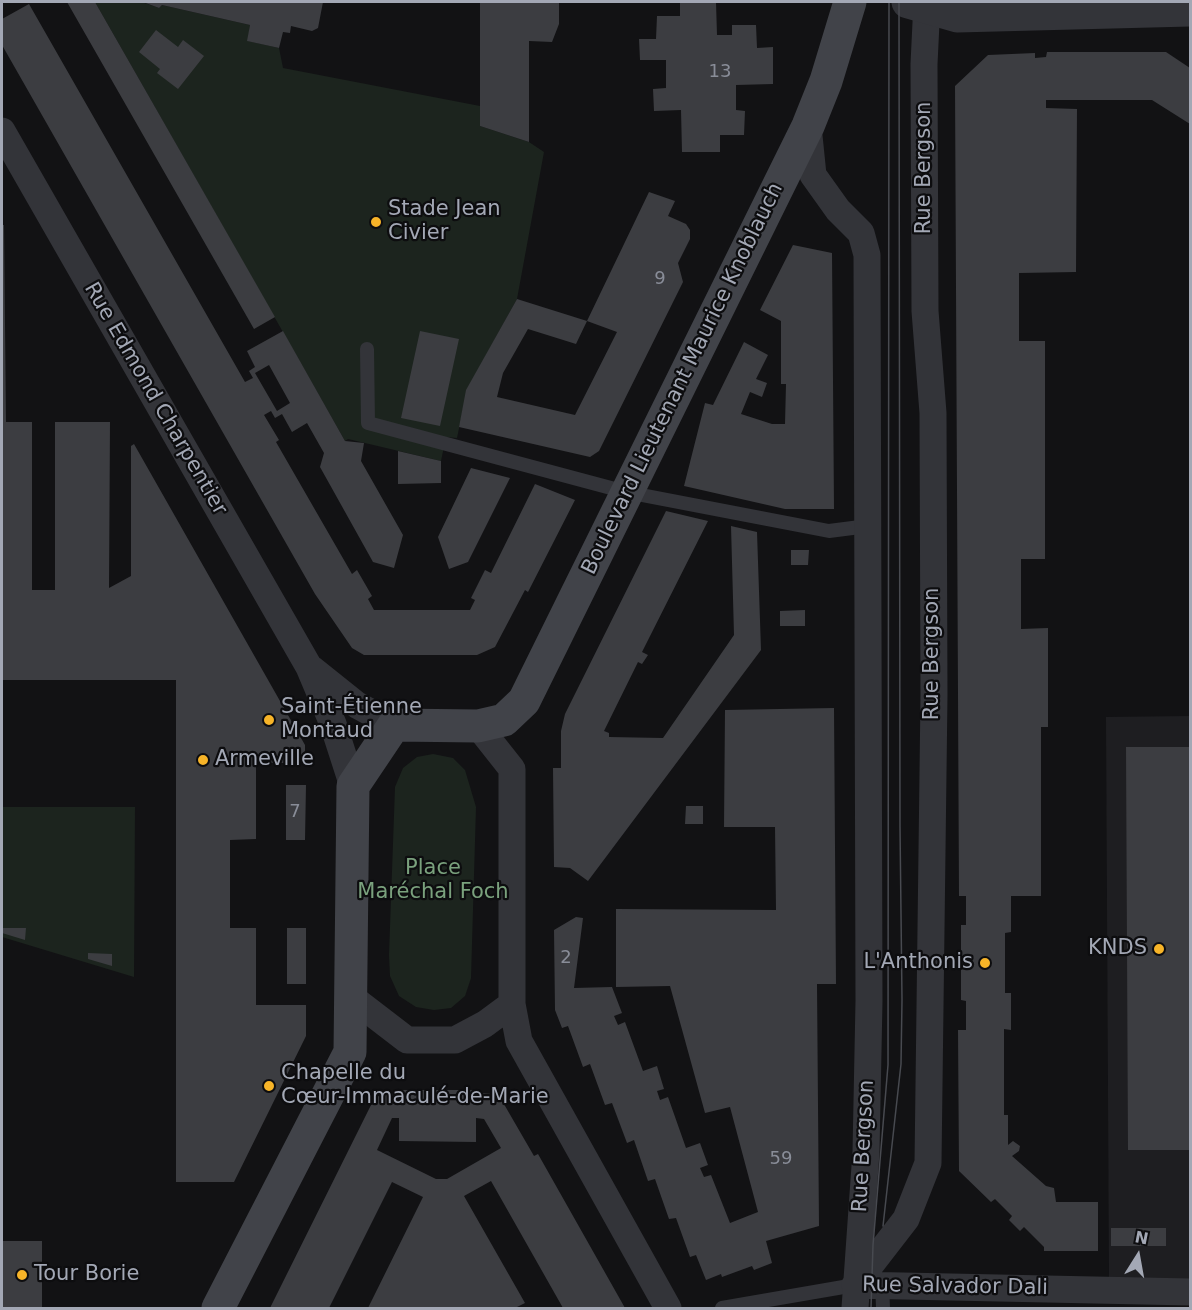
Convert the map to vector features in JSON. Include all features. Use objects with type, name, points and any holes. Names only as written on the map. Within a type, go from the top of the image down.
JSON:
[{"type":"main road","name":"Boulevard Lieutenant Maurice Knoblauch","points":[[478,726],[504,720],[524,701],[808,126],[826,81],[850,2]]},
{"type":"main road","points":[[218,1308],[350,1052],[353,786],[394,725],[478,726]]},
{"type":"street","name":"Rue Bergson","points":[[855,1297],[882,1250],[906,1219],[928,1163],[934,684],[933,413],[925,310],[924,64],[921,4]]},
{"type":"street","points":[[921,4],[957,16],[1178,7]]},
{"type":"street","name":"Rue Bergson","points":[[808,126],[813,175],[838,210],[861,233],[867,255],[869,1001],[866,1152],[855,1297]]},
{"type":"street","name":"Rue Edmond Charpentier","points":[[2,131],[309,667],[333,724],[353,786]]},
{"type":"street","name":"Rue Edmond Charpentier","points":[[309,667],[357,705],[394,725]]},
{"type":"street","points":[[478,726],[512,769],[512,1004],[519,1041],[668,1308]]},
{"type":"street","points":[[351,997],[407,1040],[454,1040],[485,1024],[512,1004]]},
{"type":"street","name":"Rue Salvador Dali","points":[[855,1297],[1191,1292]]},
{"type":"lane","points":[[367,349],[368,423],[626,492],[829,531],[868,526]]},
{"type":"lane","points":[[882,1250],[882,1297]]},
{"type":"lane","name":"Rue Salvador Dali","points":[[722,1308],[855,1297]]},
{"type":"shaded area","points":[[1190,716],[1190,1280],[1109,1280],[1106,717]]},
{"type":"green space","name":"Stade Jean Civier","points":[[95,2],[142,2],[159,8],[162,5],[250,25],[248,41],[279,48],[283,68],[480,106],[480,126],[529,142],[544,152],[517,299],[467,390],[457,438],[446,437],[441,461],[348,439],[345,441]]},
{"type":"green space","name":"Place Maréchal Foch","points":[[433,754],[453,758],[465,770],[476,807],[471,978],[465,996],[451,1008],[434,1010],[416,1007],[399,996],[390,976],[389,955],[395,787],[403,768],[417,757]]},
{"type":"green space","points":[[2,807],[135,807],[134,977],[2,937]]},
{"type":"building","points":[[67,2],[95,2],[275,317],[254,329]]},
{"type":"building","points":[[143,2],[323,2],[318,28],[312,31],[291,26],[290,33],[283,32],[279,48],[247,41],[250,25],[162,5],[159,8]]},
{"type":"building","points":[[480,2],[559,2],[559,24],[552,42],[529,41],[529,142],[480,126]]},
{"type":"building","points":[[680,2],[716,2],[717,35],[732,35],[732,25],[756,25],[757,48],[773,47],[773,84],[736,85],[736,110],[745,111],[744,135],[720,135],[720,152],[682,152],[681,110],[654,111],[653,89],[666,88],[666,60],[640,60],[639,39],[656,39],[657,16],[680,16]]},
{"type":"building","points":[[29,4],[245,382],[253,378],[249,371],[255,367],[247,351],[283,331],[345,441],[364,443],[361,461],[403,535],[394,568],[373,562],[320,467],[324,453],[307,423],[292,432],[282,414],[275,418],[271,411],[264,415],[279,440],[276,442],[352,574],[357,570],[372,596],[368,599],[374,610],[470,610],[475,600],[471,598],[485,570],[491,573],[535,484],[575,500],[528,592],[525,590],[495,647],[477,655],[364,655],[352,648],[315,594],[2,45],[2,19]],"holes":[[[269,365],[290,403],[277,411],[255,373]]]},
{"type":"building","points":[[156,30],[178,47],[183,40],[204,56],[178,89],[157,73],[160,69],[139,52]]},
{"type":"building","points":[[1047,52],[1166,52],[1190,68],[1190,124],[1152,100],[1046,100],[1046,108],[1077,109],[1076,272],[1019,273],[1019,341],[1045,341],[1045,559],[1021,559],[1021,629],[1048,628],[1048,727],[1041,727],[1041,896],[1011,896],[1011,932],[1005,933],[1005,993],[1011,993],[1011,1030],[1004,1029],[1004,1115],[1008,1115],[1008,1145],[1013,1141],[1020,1146],[1019,1151],[1012,1156],[1046,1186],[1054,1188],[1056,1202],[1098,1202],[1098,1251],[1044,1251],[1044,1247],[1024,1227],[1020,1231],[1009,1220],[1012,1216],[995,1199],[991,1202],[959,1171],[958,1030],[966,1030],[966,1001],[961,1000],[961,925],[966,925],[966,896],[959,896],[955,86],[988,55],[1035,53],[1035,58],[1046,57]]},
{"type":"building","points":[[649,192],[675,201],[668,216],[686,224],[690,230],[690,239],[678,263],[683,282],[599,451],[590,457],[459,427],[466,390],[517,299],[587,321]],"holes":[[[587,321],[617,332],[575,415],[497,397],[503,373],[528,329],[576,344]]]},
{"type":"building","points":[[2,225],[4,225],[6,422],[32,422],[32,590],[55,590],[55,422],[110,422],[109,588],[131,576],[131,446],[134,444],[305,745],[305,763],[256,763],[256,839],[230,840],[230,928],[256,928],[256,1005],[306,1005],[306,1036],[234,1182],[176,1182],[176,680],[2,680]]},
{"type":"building","points":[[793,245],[832,253],[834,509],[785,509],[684,486],[705,403],[713,405],[744,342],[768,355],[756,379],[767,383],[762,397],[750,392],[741,414],[772,424],[785,424],[786,384],[781,384],[781,321],[760,310]]},
{"type":"building","points":[[420,331],[459,339],[440,426],[401,418]]},
{"type":"building","points":[[398,451],[441,461],[441,483],[398,484]]},
{"type":"building","points":[[471,468],[510,478],[468,562],[449,569],[438,537]]},
{"type":"building","points":[[666,511],[708,521],[642,652],[648,655],[642,664],[638,662],[604,731],[609,733],[609,737],[663,738],[734,635],[731,526],[757,532],[761,650],[588,881],[570,868],[554,867],[553,768],[561,768],[561,731],[565,714]]},
{"type":"building","points":[[791,550],[809,550],[808,565],[791,565]]},
{"type":"building","points":[[805,610],[805,626],[780,626],[780,611]]},
{"type":"building","points":[[834,708],[836,984],[817,984],[819,1226],[766,1241],[772,1263],[754,1270],[752,1266],[706,1280],[696,1255],[690,1257],[676,1218],[669,1219],[655,1179],[648,1181],[634,1140],[627,1143],[612,1103],[605,1105],[590,1064],[583,1067],[568,1026],[562,1028],[555,1010],[554,930],[576,917],[583,918],[574,988],[612,987],[622,1013],[614,1016],[618,1025],[625,1022],[643,1071],[657,1066],[664,1089],[657,1091],[660,1100],[668,1097],[686,1148],[700,1143],[708,1165],[700,1168],[704,1177],[711,1175],[730,1223],[758,1212],[730,1107],[705,1113],[670,986],[616,987],[616,909],[776,910],[775,827],[724,827],[725,710]]},
{"type":"building","name":"KNDS","points":[[1126,747],[1190,747],[1190,1150],[1128,1150]]},
{"type":"building","points":[[286,785],[306,785],[305,840],[286,840]]},
{"type":"building","points":[[686,806],[703,806],[703,824],[685,824]]},
{"type":"building","points":[[2,928],[26,928],[25,940],[2,933]]},
{"type":"building","points":[[287,928],[306,928],[306,984],[287,984]]},
{"type":"building","points":[[88,953],[112,954],[112,966],[88,959]]},
{"type":"building","points":[[399,1090],[476,1090],[476,1093],[493,1094],[501,1099],[534,1156],[538,1154],[625,1308],[563,1308],[491,1181],[464,1196],[525,1303],[515,1308],[368,1308],[423,1197],[392,1182],[329,1308],[270,1308],[373,1101],[381,1094],[399,1093]],"holes":[[[392,1118],[399,1118],[399,1141],[476,1142],[476,1118],[484,1119],[501,1148],[447,1179],[436,1179],[377,1150]]]},
{"type":"building","points":[[1111,1228],[1166,1228],[1166,1246],[1111,1246]]},
{"type":"building","name":"Tour Borie","points":[[2,1241],[42,1241],[42,1308],[2,1308]]},
{"type":"tram line","points":[[871,1308],[873,1245],[888,1065],[889,2]]},
{"type":"tram line","points":[[883,1226],[901,1064],[902,1000],[899,2]]},
{"type":"place","name":"Stade Jean Civier","points":[[376,222]]},
{"type":"place","name":"Saint-Étienne Montaud","points":[[269,720]]},
{"type":"place","name":"Armeville","points":[[203,760]]},
{"type":"place","name":"KNDS","points":[[1159,949]]},
{"type":"place","name":"L'Anthonis","points":[[985,963]]},
{"type":"place","name":"Chapelle du Cœur-Immaculé-de-Marie","points":[[269,1086]]},
{"type":"place","name":"Tour Borie","points":[[22,1275]]}]
